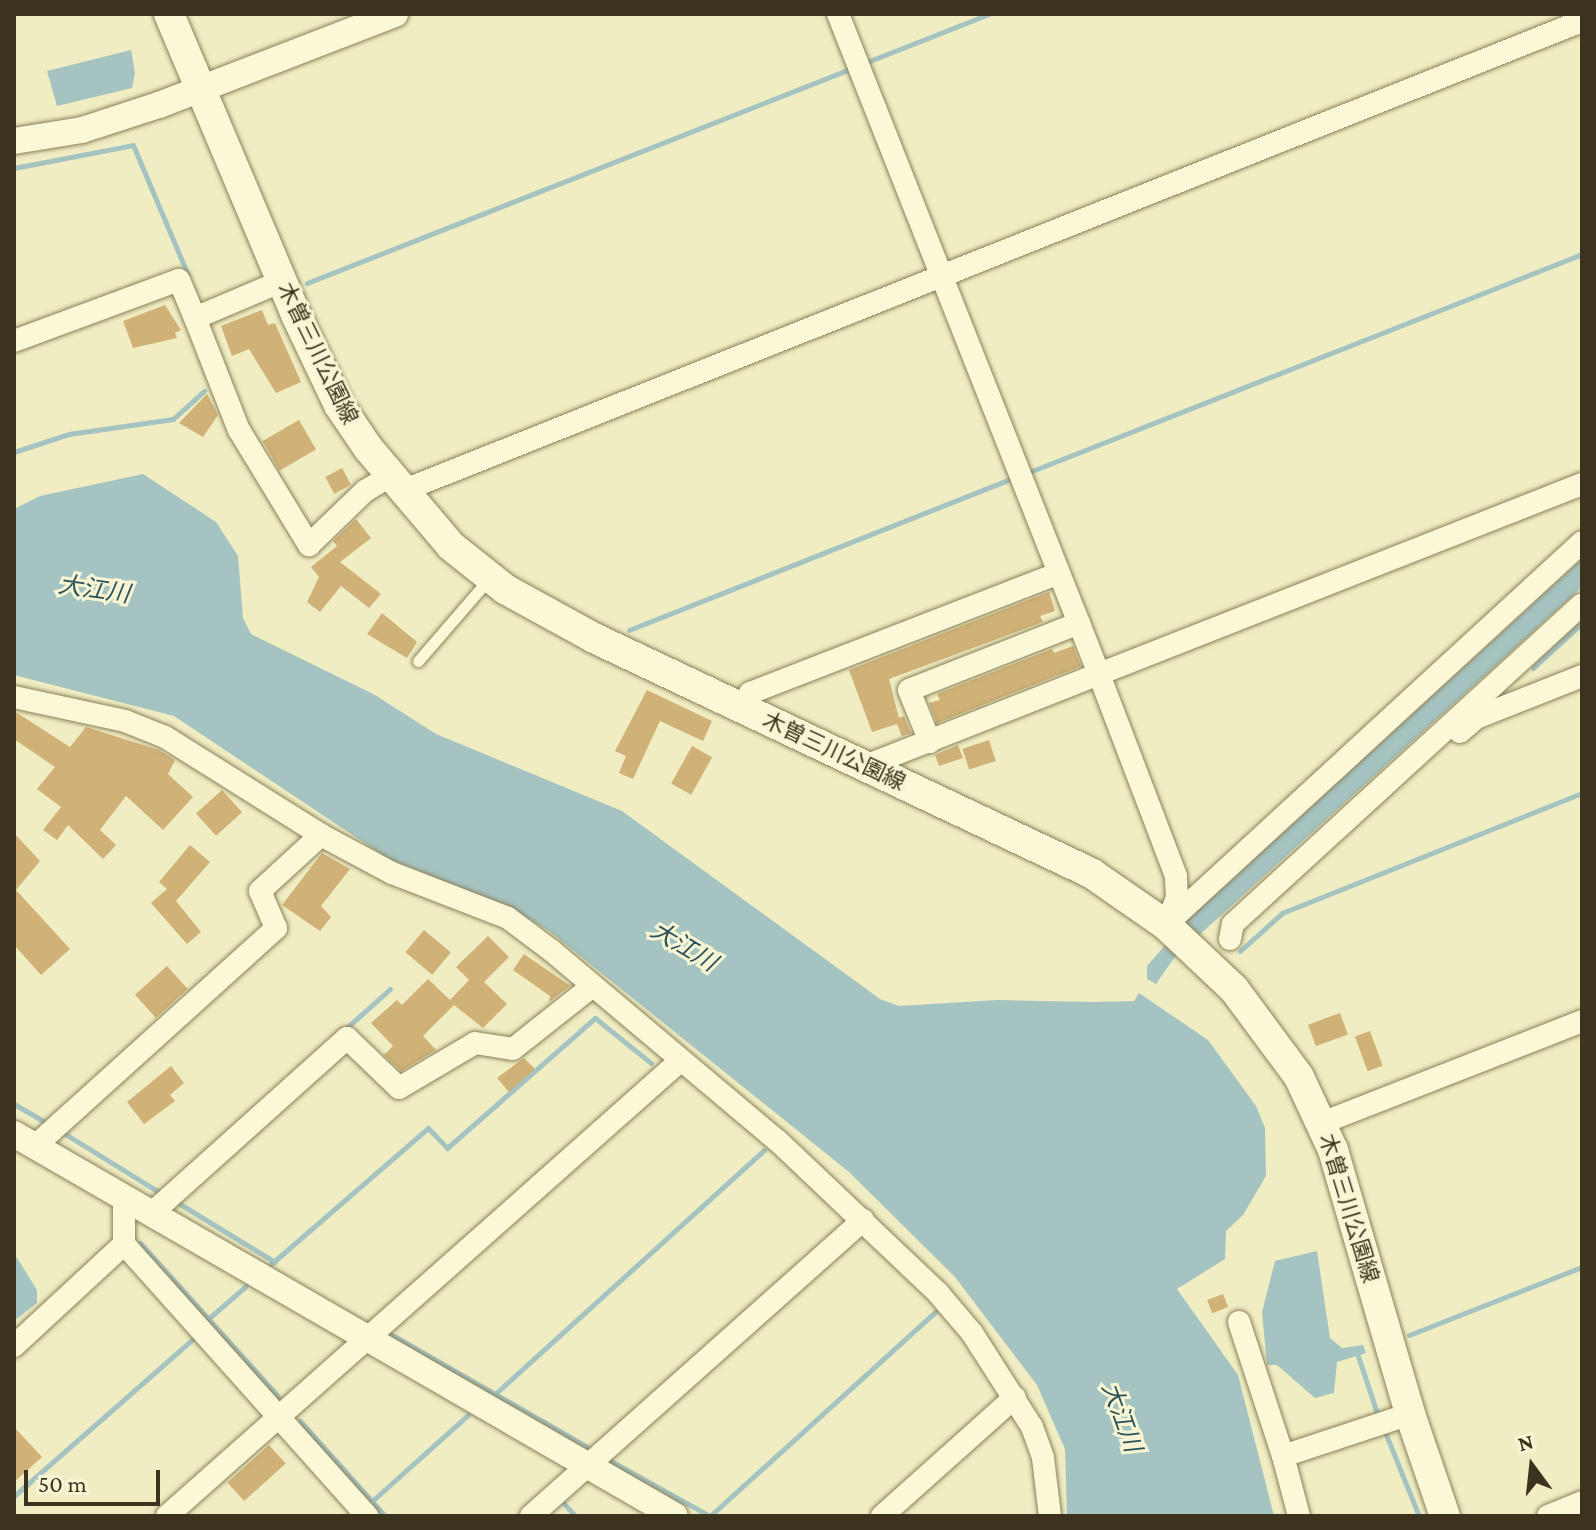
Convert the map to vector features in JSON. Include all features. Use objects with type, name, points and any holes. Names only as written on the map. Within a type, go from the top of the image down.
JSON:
[{"type":"main road","name":"木曽三川公園線","points":[[169,14],[204,90],[282,281],[339,405],[396,483],[451,546],[490,577],[594,638],[1091,873],[1184,941],[1270,1035],[1322,1123],[1347,1190],[1410,1414],[1445,1516]]},
{"type":"street","points":[[14,141],[82,130],[204,90],[395,14]]},
{"type":"street","points":[[838,14],[1173,864],[1184,941]]},
{"type":"street","points":[[14,341],[179,280],[239,430],[309,545],[365,491],[396,483],[940,273],[1582,21]]},
{"type":"street","points":[[195,318],[282,281]]},
{"type":"street","points":[[866,766],[1582,484]]},
{"type":"street","points":[[1184,941],[1582,542]]},
{"type":"street","points":[[742,708],[750,693],[1059,573]]},
{"type":"street","points":[[1230,939],[1233,924],[1582,604]]},
{"type":"street","points":[[930,742],[909,690],[1079,623]]},
{"type":"street","points":[[1184,941],[1230,939],[1476,718],[1582,676]]},
{"type":"street","points":[[14,697],[125,721],[165,737],[321,835],[392,873],[508,918],[680,1061],[863,1220],[938,1293],[1015,1397],[1043,1458],[1050,1516]]},
{"type":"street","points":[[321,835],[260,891],[276,928],[25,1140],[675,1516]]},
{"type":"street","points":[[152,1213],[347,1038],[399,1088],[475,1043],[513,1049],[590,988]]},
{"type":"street","points":[[1322,1123],[1582,1021]]},
{"type":"street","points":[[167,1516],[680,1061]]},
{"type":"street","points":[[124,1197],[124,1244],[367,1516]]},
{"type":"street","points":[[531,1516],[863,1220]]},
{"type":"street","points":[[14,1346],[124,1244]]},
{"type":"street","points":[[1239,1322],[1283,1456],[1299,1516]]},
{"type":"street","points":[[882,1516],[1015,1397]]},
{"type":"street","points":[[1283,1456],[1410,1414]]},
{"type":"street","points":[[1548,1516],[1582,1502]]},
{"type":"lane","points":[[418,661],[490,577]]},
{"type":"water","points":[[131,50],[135,73],[132,88],[57,106],[47,71]]},
{"type":"water","name":"大江川","points":[[143,474],[216,522],[238,556],[243,618],[251,634],[375,695],[436,734],[622,811],[880,999],[899,1006],[997,1000],[1094,1002],[1134,1001],[1139,993],[1208,1040],[1256,1106],[1265,1128],[1266,1176],[1243,1215],[1226,1231],[1225,1259],[1177,1289],[1238,1375],[1274,1516],[1067,1516],[1065,1449],[1037,1385],[955,1277],[849,1172],[549,931],[514,910],[387,858],[174,716],[14,675],[14,509],[40,496]]},
{"type":"water","points":[[1582,559],[1582,587],[1174,958],[1156,984],[1147,979],[1147,966],[1189,918]]},
{"type":"water","points":[[1317,1251],[1330,1338],[1342,1348],[1363,1345],[1366,1353],[1337,1362],[1334,1393],[1315,1398],[1277,1365],[1267,1365],[1262,1312],[1275,1261]]},
{"type":"water","points":[[14,1253],[37,1290],[37,1303],[14,1321]]},
{"type":"building","points":[[165,305],[181,330],[175,333],[177,338],[133,348],[123,321]]},
{"type":"building","points":[[262,310],[268,325],[275,323],[301,382],[276,393],[249,349],[232,356],[221,326]]},
{"type":"building","points":[[207,394],[218,415],[203,437],[179,423]]},
{"type":"building","points":[[299,420],[316,449],[280,470],[263,441]]},
{"type":"building","points":[[342,468],[351,485],[334,494],[325,477]]},
{"type":"building","points":[[356,519],[371,538],[340,562],[381,594],[369,608],[341,586],[320,612],[307,602],[319,577],[311,567],[337,546],[333,541]]},
{"type":"building","points":[[1049,592],[1055,611],[1040,616],[1043,622],[889,679],[899,718],[904,716],[911,733],[902,736],[897,724],[872,732],[849,670]]},
{"type":"building","points":[[382,613],[417,642],[407,658],[367,634]]},
{"type":"building","points":[[1073,646],[1081,666],[937,723],[929,703],[940,700],[937,694],[1052,649],[1054,653]]},
{"type":"building","points":[[647,690],[712,721],[703,741],[660,721],[633,779],[619,773],[626,756],[615,751]]},
{"type":"building","points":[[14,711],[70,747],[86,727],[159,750],[175,760],[168,774],[193,797],[163,830],[126,796],[100,830],[116,845],[103,859],[68,825],[57,840],[43,830],[61,807],[37,789],[55,767],[14,739]]},
{"type":"building","points":[[989,740],[996,761],[969,770],[962,749]]},
{"type":"building","points":[[958,745],[963,758],[939,766],[935,755]]},
{"type":"building","points":[[692,746],[712,757],[691,795],[671,784]]},
{"type":"building","points":[[222,790],[242,812],[216,836],[196,813]]},
{"type":"building","points":[[14,833],[40,861],[16,890],[70,949],[41,975],[14,945]]},
{"type":"building","points":[[190,845],[210,862],[176,901],[201,932],[187,944],[151,903],[167,889],[159,882]]},
{"type":"building","points":[[322,853],[350,869],[321,906],[331,917],[320,931],[282,905]]},
{"type":"building","points":[[424,930],[451,952],[432,975],[405,952]]},
{"type":"building","points":[[488,936],[509,957],[484,982],[507,1004],[483,1028],[454,1005],[423,1036],[436,1050],[401,1071],[384,1055],[393,1046],[371,1023],[397,1000],[402,1005],[428,979],[450,1000],[469,980],[456,967]]},
{"type":"building","points":[[524,954],[570,986],[549,1002],[550,996],[513,970]]},
{"type":"building","points":[[167,966],[188,989],[156,1018],[135,995]]},
{"type":"building","points":[[1340,1013],[1348,1035],[1316,1046],[1308,1025]]},
{"type":"building","points":[[1370,1031],[1383,1066],[1368,1071],[1355,1036]]},
{"type":"building","points":[[524,1058],[535,1069],[509,1092],[497,1078]]},
{"type":"building","points":[[171,1066],[184,1083],[170,1095],[175,1101],[144,1124],[127,1102]]},
{"type":"building","points":[[1223,1294],[1228,1307],[1212,1313],[1207,1300]]},
{"type":"building","points":[[14,1427],[42,1457],[14,1482]]},
{"type":"building","points":[[269,1445],[286,1464],[244,1501],[227,1482]]},
{"type":"waterway","points":[[867,62],[989,14]]},
{"type":"waterway","points":[[307,283],[850,69]]},
{"type":"waterway","points":[[14,168],[133,145],[188,275]]},
{"type":"waterway","points":[[1027,473],[1582,254]]},
{"type":"waterway","points":[[14,452],[69,434],[173,419],[204,391]]},
{"type":"waterway","points":[[629,630],[1012,478]]},
{"type":"waterway","points":[[1533,668],[1582,623]]},
{"type":"waterway","points":[[1240,951],[1282,913],[1582,793]]},
{"type":"waterway","points":[[343,1031],[390,989]]},
{"type":"waterway","points":[[271,1264],[428,1128],[447,1148],[595,1018],[651,1063]]},
{"type":"waterway","points":[[14,1104],[43,1121]]},
{"type":"waterway","points":[[62,1132],[162,1194]]},
{"type":"waterway","points":[[495,1394],[764,1150]]},
{"type":"waterway","points":[[175,1201],[275,1262]]},
{"type":"waterway","points":[[140,1243],[278,1396]]},
{"type":"waterway","points":[[1409,1335],[1582,1267]]},
{"type":"waterway","points":[[208,1319],[246,1286]]},
{"type":"waterway","points":[[710,1516],[935,1312]]},
{"type":"waterway","points":[[392,1335],[593,1450]]},
{"type":"waterway","points":[[14,1496],[196,1336]]},
{"type":"waterway","points":[[1357,1353],[1378,1416]]},
{"type":"waterway","points":[[372,1501],[468,1415]]},
{"type":"waterway","points":[[300,1421],[385,1516]]},
{"type":"waterway","points":[[1385,1432],[1419,1516]]},
{"type":"waterway","points":[[607,1459],[710,1516]]},
{"type":"waterway","points":[[559,1498],[575,1516]]}]
